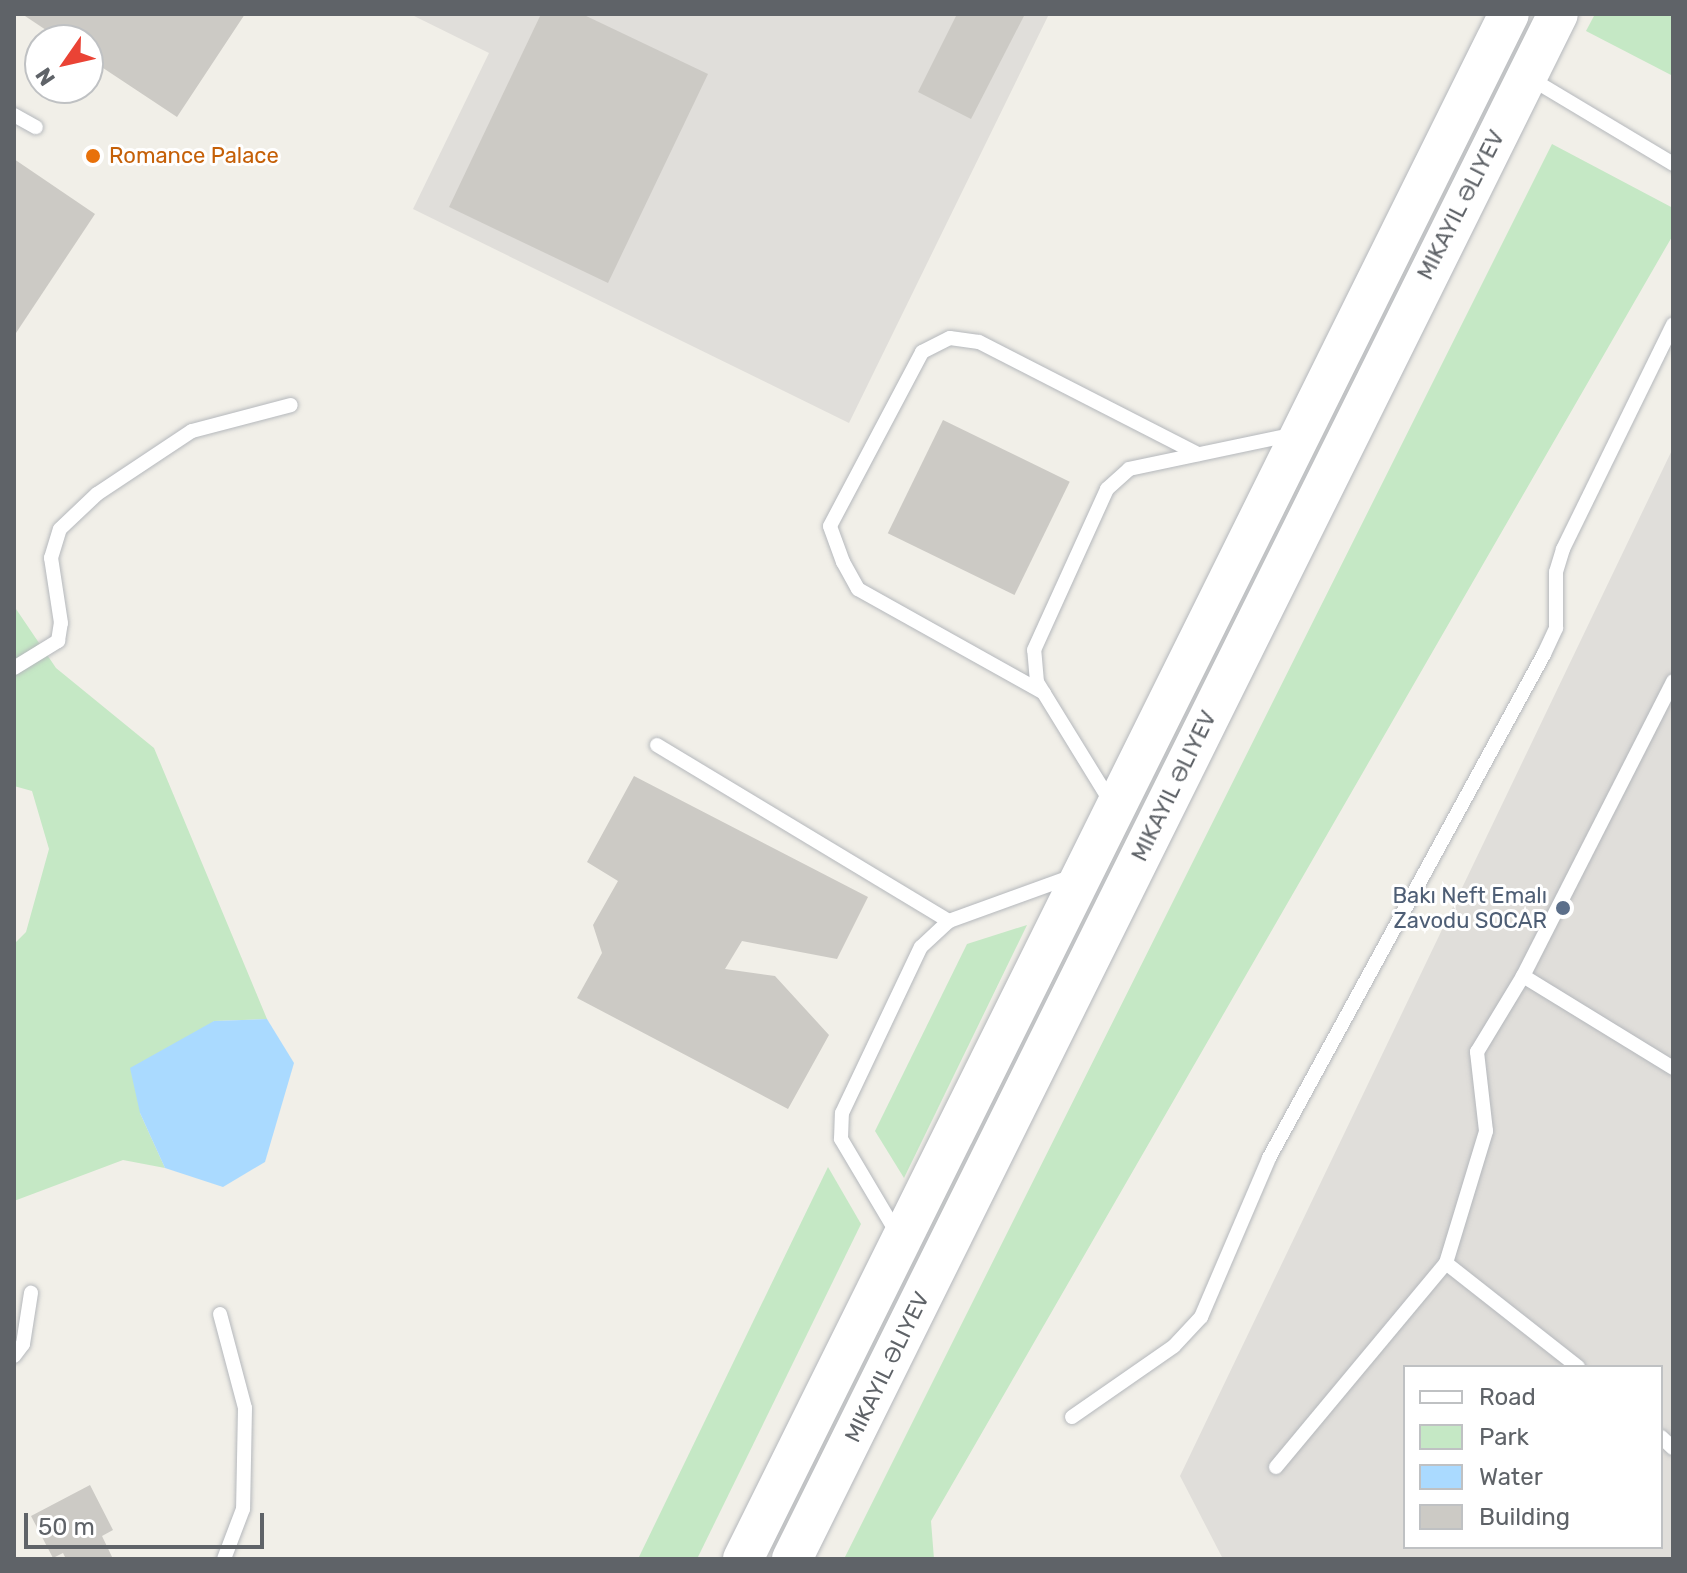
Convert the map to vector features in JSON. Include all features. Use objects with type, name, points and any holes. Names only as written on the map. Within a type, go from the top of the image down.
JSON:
[{"type":"main road","points":[[743,1559],[1509,14]]},
{"type":"main road","points":[[792,1559],[1558,14]]},
{"type":"lane","points":[[1527,76],[1673,164]]},
{"type":"lane","points":[[14,115],[36,127]]},
{"type":"lane","points":[[1072,1417],[1174,1346],[1201,1317],[1269,1158],[1544,654],[1556,628],[1556,572],[1563,549],[1673,324]]},
{"type":"lane","points":[[1044,693],[858,589],[843,562],[830,526],[922,352],[950,338],[979,342],[1198,454]]},
{"type":"lane","points":[[14,668],[58,641],[61,623],[51,558],[60,529],[192,431],[291,405]]},
{"type":"lane","points":[[1116,811],[1044,693],[1034,650],[1107,489],[1129,469],[1303,432]]},
{"type":"lane","points":[[1276,1467],[1446,1263],[1486,1131],[1477,1052],[1523,976],[1673,681]]},
{"type":"lane","points":[[657,745],[949,921]]},
{"type":"lane","points":[[901,1241],[841,1139],[842,1113],[921,947],[949,921],[1085,872]]},
{"type":"lane","points":[[1523,976],[1673,1068]]},
{"type":"lane","points":[[1446,1263],[1575,1365]]},
{"type":"lane","points":[[14,1356],[23,1344],[31,1293]]},
{"type":"lane","points":[[220,1314],[245,1408],[243,1509],[224,1559]]},
{"type":"shaded area","points":[[410,14],[1049,14],[849,423],[413,209],[489,53]]},
{"type":"shaded area","name":"Bakı Neft Emalı Zavodu SOCAR","points":[[1673,448],[1673,1559],[1223,1559],[1180,1476]]},
{"type":"green space","points":[[1595,14],[1673,14],[1673,76],[1586,31]]},
{"type":"green space","points":[[1552,144],[1673,208],[1673,235],[931,1521],[934,1559],[844,1559]]},
{"type":"green space","points":[[14,606],[56,668],[154,748],[267,1019],[214,1021],[140,1113],[165,1168],[123,1160],[14,1201],[14,944],[26,932],[49,849],[32,791],[14,786]]},
{"type":"green space","points":[[1027,925],[904,1178],[875,1131],[967,944]]},
{"type":"green space","points":[[828,1167],[861,1224],[697,1559],[638,1559]]},
{"type":"water","points":[[267,1019],[294,1063],[265,1162],[223,1187],[165,1168],[140,1113],[130,1068],[214,1021]]},
{"type":"building","points":[[22,14],[245,14],[177,117],[104,69],[104,24],[37,24]]},
{"type":"building","points":[[541,14],[582,14],[708,74],[608,283],[449,207]]},
{"type":"building","points":[[957,14],[1025,14],[971,119],[918,92]]},
{"type":"building","points":[[14,159],[95,214],[14,336]]},
{"type":"building","points":[[943,420],[1070,482],[1014,595],[888,533]]},
{"type":"building","points":[[634,776],[868,897],[837,959],[742,941],[725,969],[775,976],[829,1035],[788,1109],[577,998],[602,953],[593,925],[618,881],[587,862]]},
{"type":"building","points":[[90,1485],[113,1530],[102,1536],[113,1559],[66,1559],[63,1553],[53,1558],[31,1516]]},
{"type":"place","name":"Romance Palace","points":[[93,156]]},
{"type":"place","name":"Bakı Neft Emalı Zavodu SOCAR","points":[[1563,908]]}]
